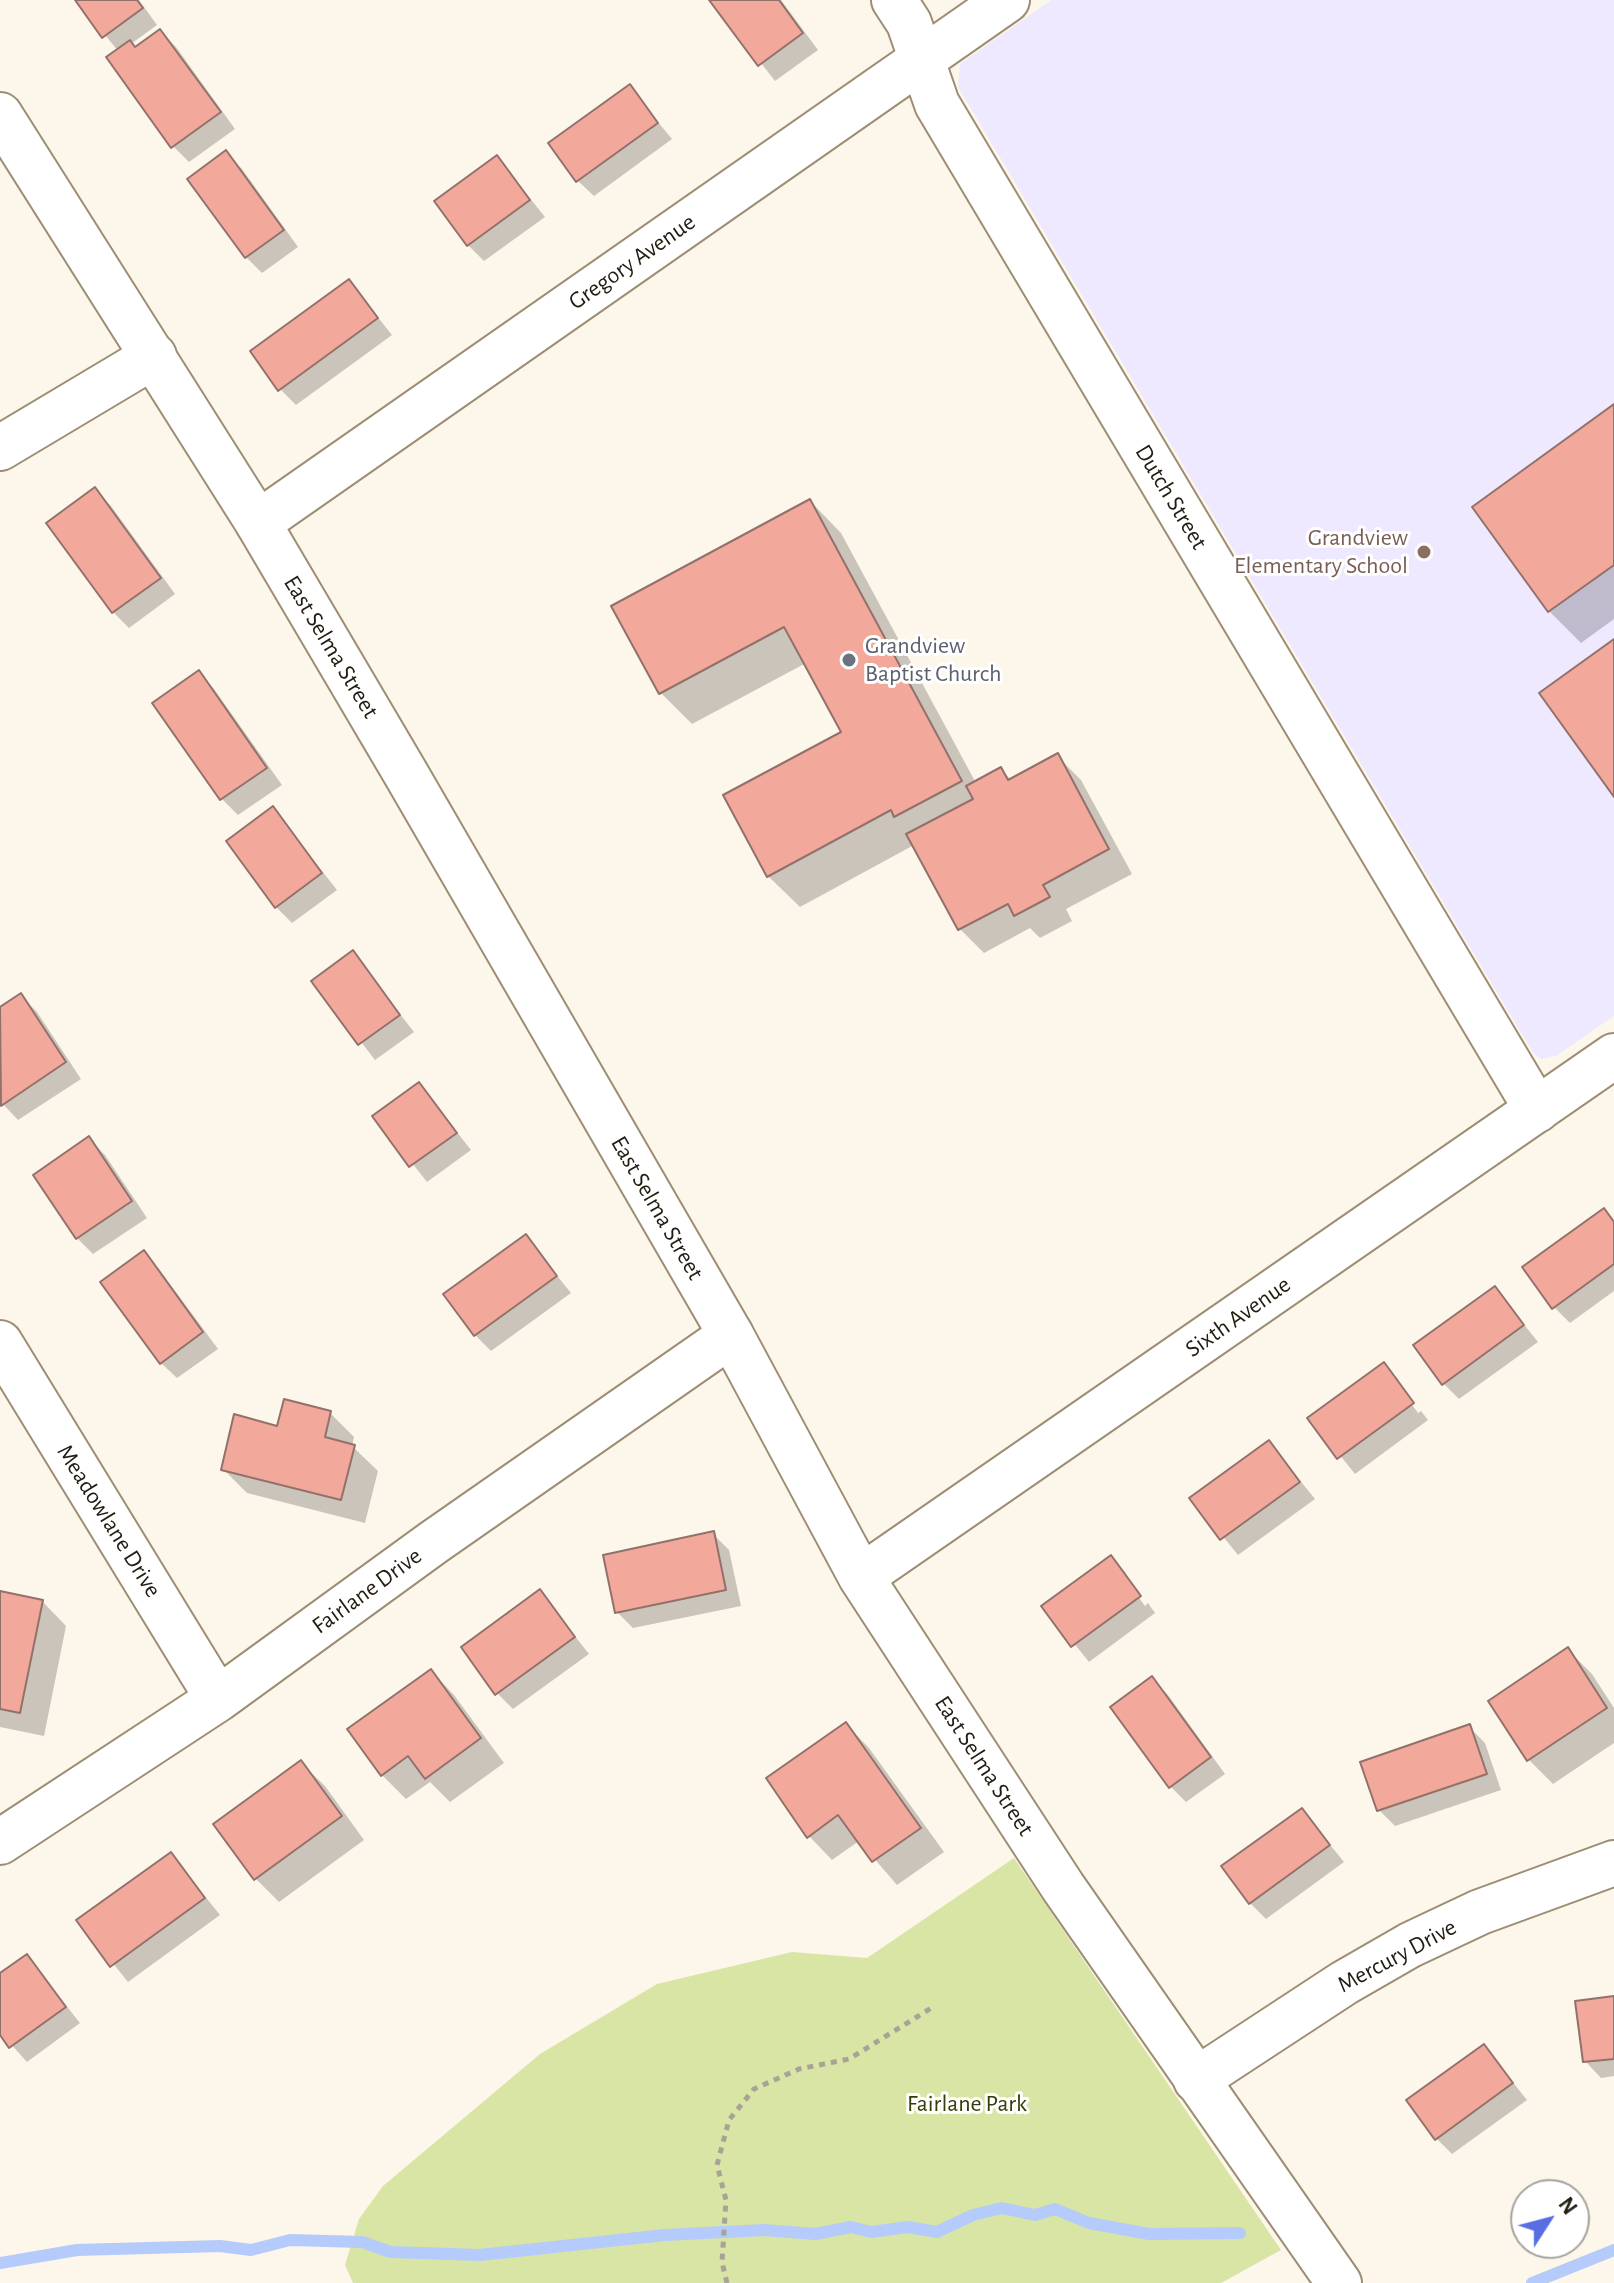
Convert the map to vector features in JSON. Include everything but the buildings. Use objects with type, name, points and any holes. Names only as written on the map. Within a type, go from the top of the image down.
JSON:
[{"type":"street","name":"Dutch Street","points":[[894,0],[909,23],[937,104],[1537,1110]]},
{"type":"street","name":"Gregory Avenue","points":[[258,523],[1007,0]]},
{"type":"street","name":"East Selma Street","points":[[0,115],[258,523],[731,1335],[861,1577],[1063,1887],[1339,2280]]},
{"type":"street","points":[[0,448],[154,356]]},
{"type":"street","name":"Sixth Avenue","points":[[861,1577],[1614,1056]]},
{"type":"street","name":"Fairlane Drive","points":[[0,1842],[218,1699],[434,1542],[731,1335]]},
{"type":"street","name":"Meadowlane Drive","points":[[0,1343],[218,1699]]},
{"type":"street","name":"Mercury Drive","points":[[1196,2080],[1344,1983],[1410,1945],[1480,1912],[1614,1863]]},
{"type":"path","points":[[727,2283],[722,2262],[726,2200],[717,2165],[729,2120],[754,2089],[799,2069],[849,2059],[933,2007]]},
{"type":"shaded area","name":"Grandview Elementary School","points":[[1051,0],[1614,0],[1614,1016],[1556,1056],[1541,1059],[1533,1053],[958,87],[960,64]]},
{"type":"green space","name":"Fairlane Park","points":[[1014,1858],[1281,2250],[1221,2283],[353,2283],[345,2265],[359,2219],[383,2186],[540,2054],[657,1984],[792,1952],[867,1958]]},
{"type":"waterway","points":[[0,2263],[77,2250],[220,2246],[251,2250],[290,2240],[362,2242],[391,2252],[480,2255],[665,2235],[764,2230],[815,2234],[851,2227],[871,2232],[908,2227],[937,2232],[973,2215],[1002,2208],[1035,2215],[1055,2209],[1089,2223],[1149,2234],[1240,2233]]},
{"type":"waterway","points":[[1532,2283],[1614,2250]]},
{"type":"place","name":"Grandview Elementary School","points":[[1424,552]]},
{"type":"place","name":"Grandview Baptist Church","points":[[849,660]]}]
